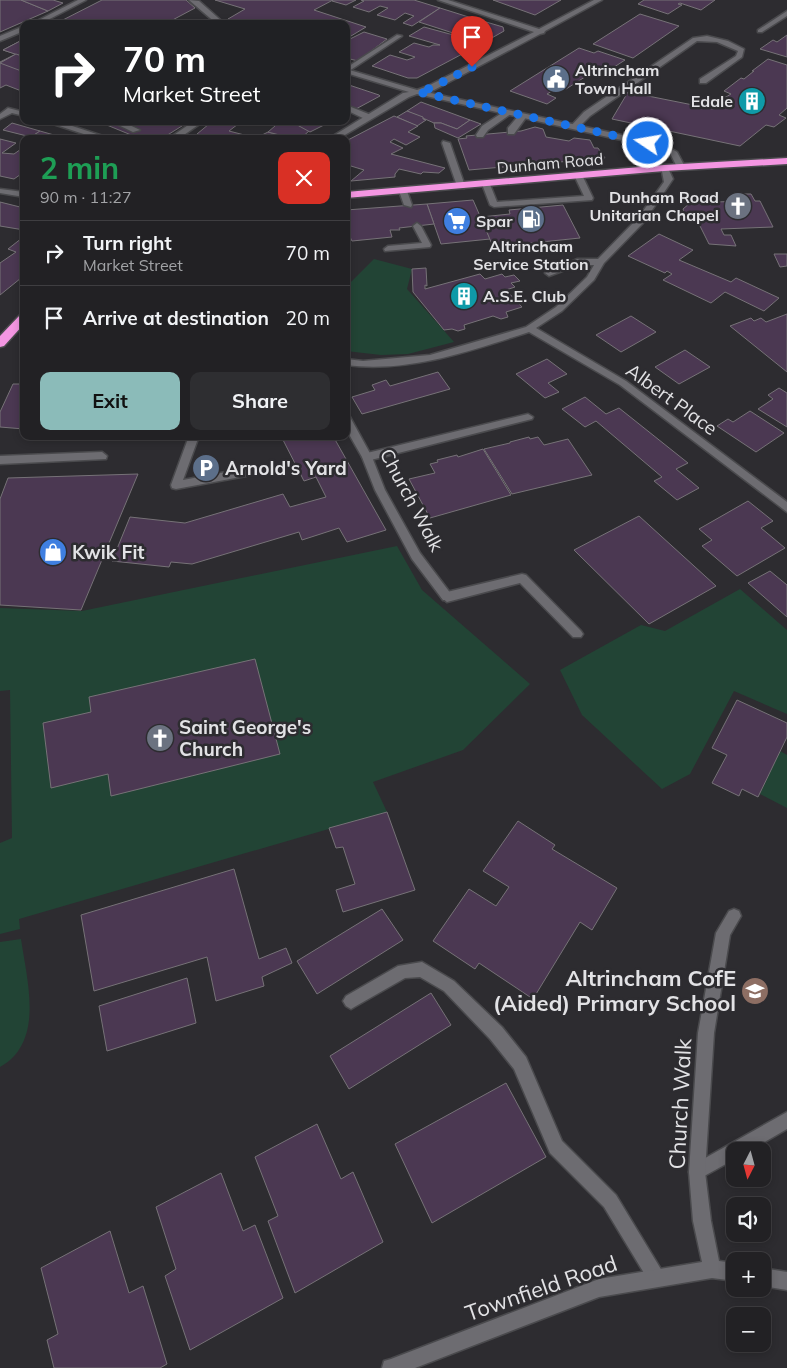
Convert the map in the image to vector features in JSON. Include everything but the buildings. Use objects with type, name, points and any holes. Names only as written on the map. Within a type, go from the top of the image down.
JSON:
[{"type":"highway","name":"Dunham Road","points":[[350,196],[664,168],[787,161]]},
{"type":"highway","points":[[0,343],[20,321]]},
{"type":"street","points":[[42,20],[83,0]]},
{"type":"street","points":[[192,0],[203,6],[215,20]]},
{"type":"street","points":[[441,0],[542,32]]},
{"type":"street","points":[[339,135],[406,95],[431,88],[542,32],[599,0]]},
{"type":"street","points":[[760,30],[787,13]]},
{"type":"street","points":[[0,39],[20,30]]},
{"type":"street","points":[[350,68],[399,36]]},
{"type":"street","points":[[574,127],[587,114],[695,39],[705,38],[714,40],[742,50],[739,57],[703,81]]},
{"type":"street","points":[[350,72],[418,92],[660,146],[674,154],[681,167]]},
{"type":"street","points":[[350,109],[368,117]]},
{"type":"street","points":[[0,117],[11,110],[20,113]]},
{"type":"street","points":[[480,135],[485,128],[508,112]]},
{"type":"street","points":[[511,132],[512,128],[523,116]]},
{"type":"street","points":[[61,125],[95,135]]},
{"type":"street","points":[[124,125],[136,130]]},
{"type":"street","points":[[178,135],[194,125]]},
{"type":"street","points":[[446,143],[460,186]]},
{"type":"street","points":[[350,362],[363,364],[430,358],[529,329],[559,309],[592,278],[600,262],[641,220],[668,182],[669,179],[664,168]]},
{"type":"street","points":[[486,184],[494,205],[589,198],[578,175]]},
{"type":"street","points":[[0,191],[20,194]]},
{"type":"street","points":[[403,191],[408,205]]},
{"type":"street","points":[[388,248],[426,245],[417,226]]},
{"type":"street","points":[[550,273],[577,262],[600,262]]},
{"type":"street","name":"Albert Place","points":[[529,329],[538,332],[623,383],[787,508]]},
{"type":"street","points":[[367,457],[528,417]]},
{"type":"street","name":"Church Walk","points":[[350,426],[367,457],[380,490],[416,556],[447,597],[522,578],[576,634]]},
{"type":"street","points":[[193,440],[176,485],[242,474]]},
{"type":"street","points":[[0,460],[102,456]]},
{"type":"street","name":"Church Walk","points":[[712,1268],[702,1221],[697,1172],[706,1033],[723,933],[734,916]]},
{"type":"street","points":[[351,1001],[403,971],[422,969],[449,986],[496,1033],[520,1063],[556,1147],[610,1201],[656,1277]]},
{"type":"street","points":[[697,1172],[787,1120]]},
{"type":"street","name":"Townfield Road","points":[[391,1368],[599,1288],[712,1268],[726,1270]]},
{"type":"street","points":[[771,1278],[787,1281]]},
{"type":"green space","points":[[374,259],[412,269],[407,289],[454,342],[408,354],[381,355],[350,351],[350,283]]},
{"type":"green space","points":[[397,546],[422,590],[530,684],[463,750],[373,782],[387,812],[19,919],[20,929],[0,934],[0,843],[12,838],[10,690],[0,691],[0,608],[82,611]]},
{"type":"green space","points":[[740,589],[787,630],[787,714],[734,691],[690,774],[662,789],[582,715],[560,670],[641,625],[665,631]]},
{"type":"green space","points":[[780,751],[787,755],[787,808],[760,794]]},
{"type":"green space","points":[[21,939],[29,991],[28,1027],[23,1042],[14,1056],[0,1067],[0,942]]},
{"type":"place","name":"Altrincham Town Hall","points":[[556,79]]},
{"type":"place","name":"Edale","points":[[752,101]]},
{"type":"place","name":"Dunham Road Unitarian Chapel","points":[[738,206]]},
{"type":"place","name":"Altrincham Service Station","points":[[531,219]]},
{"type":"place","name":"Spar","points":[[457,221]]},
{"type":"place","name":"A.S.E. Club","points":[[464,296]]},
{"type":"place","name":"Arnold's Yard","points":[[206,468]]},
{"type":"place","name":"Kwik Fit","points":[[53,552]]},
{"type":"place","name":"Saint George's Church","points":[[160,738]]},
{"type":"place","name":"Altrincham CofE (Aided) Primary School","points":[[755,991]]},
{"type":"route","points":[[472,67],[431,88],[418,92],[648,143]]}]
